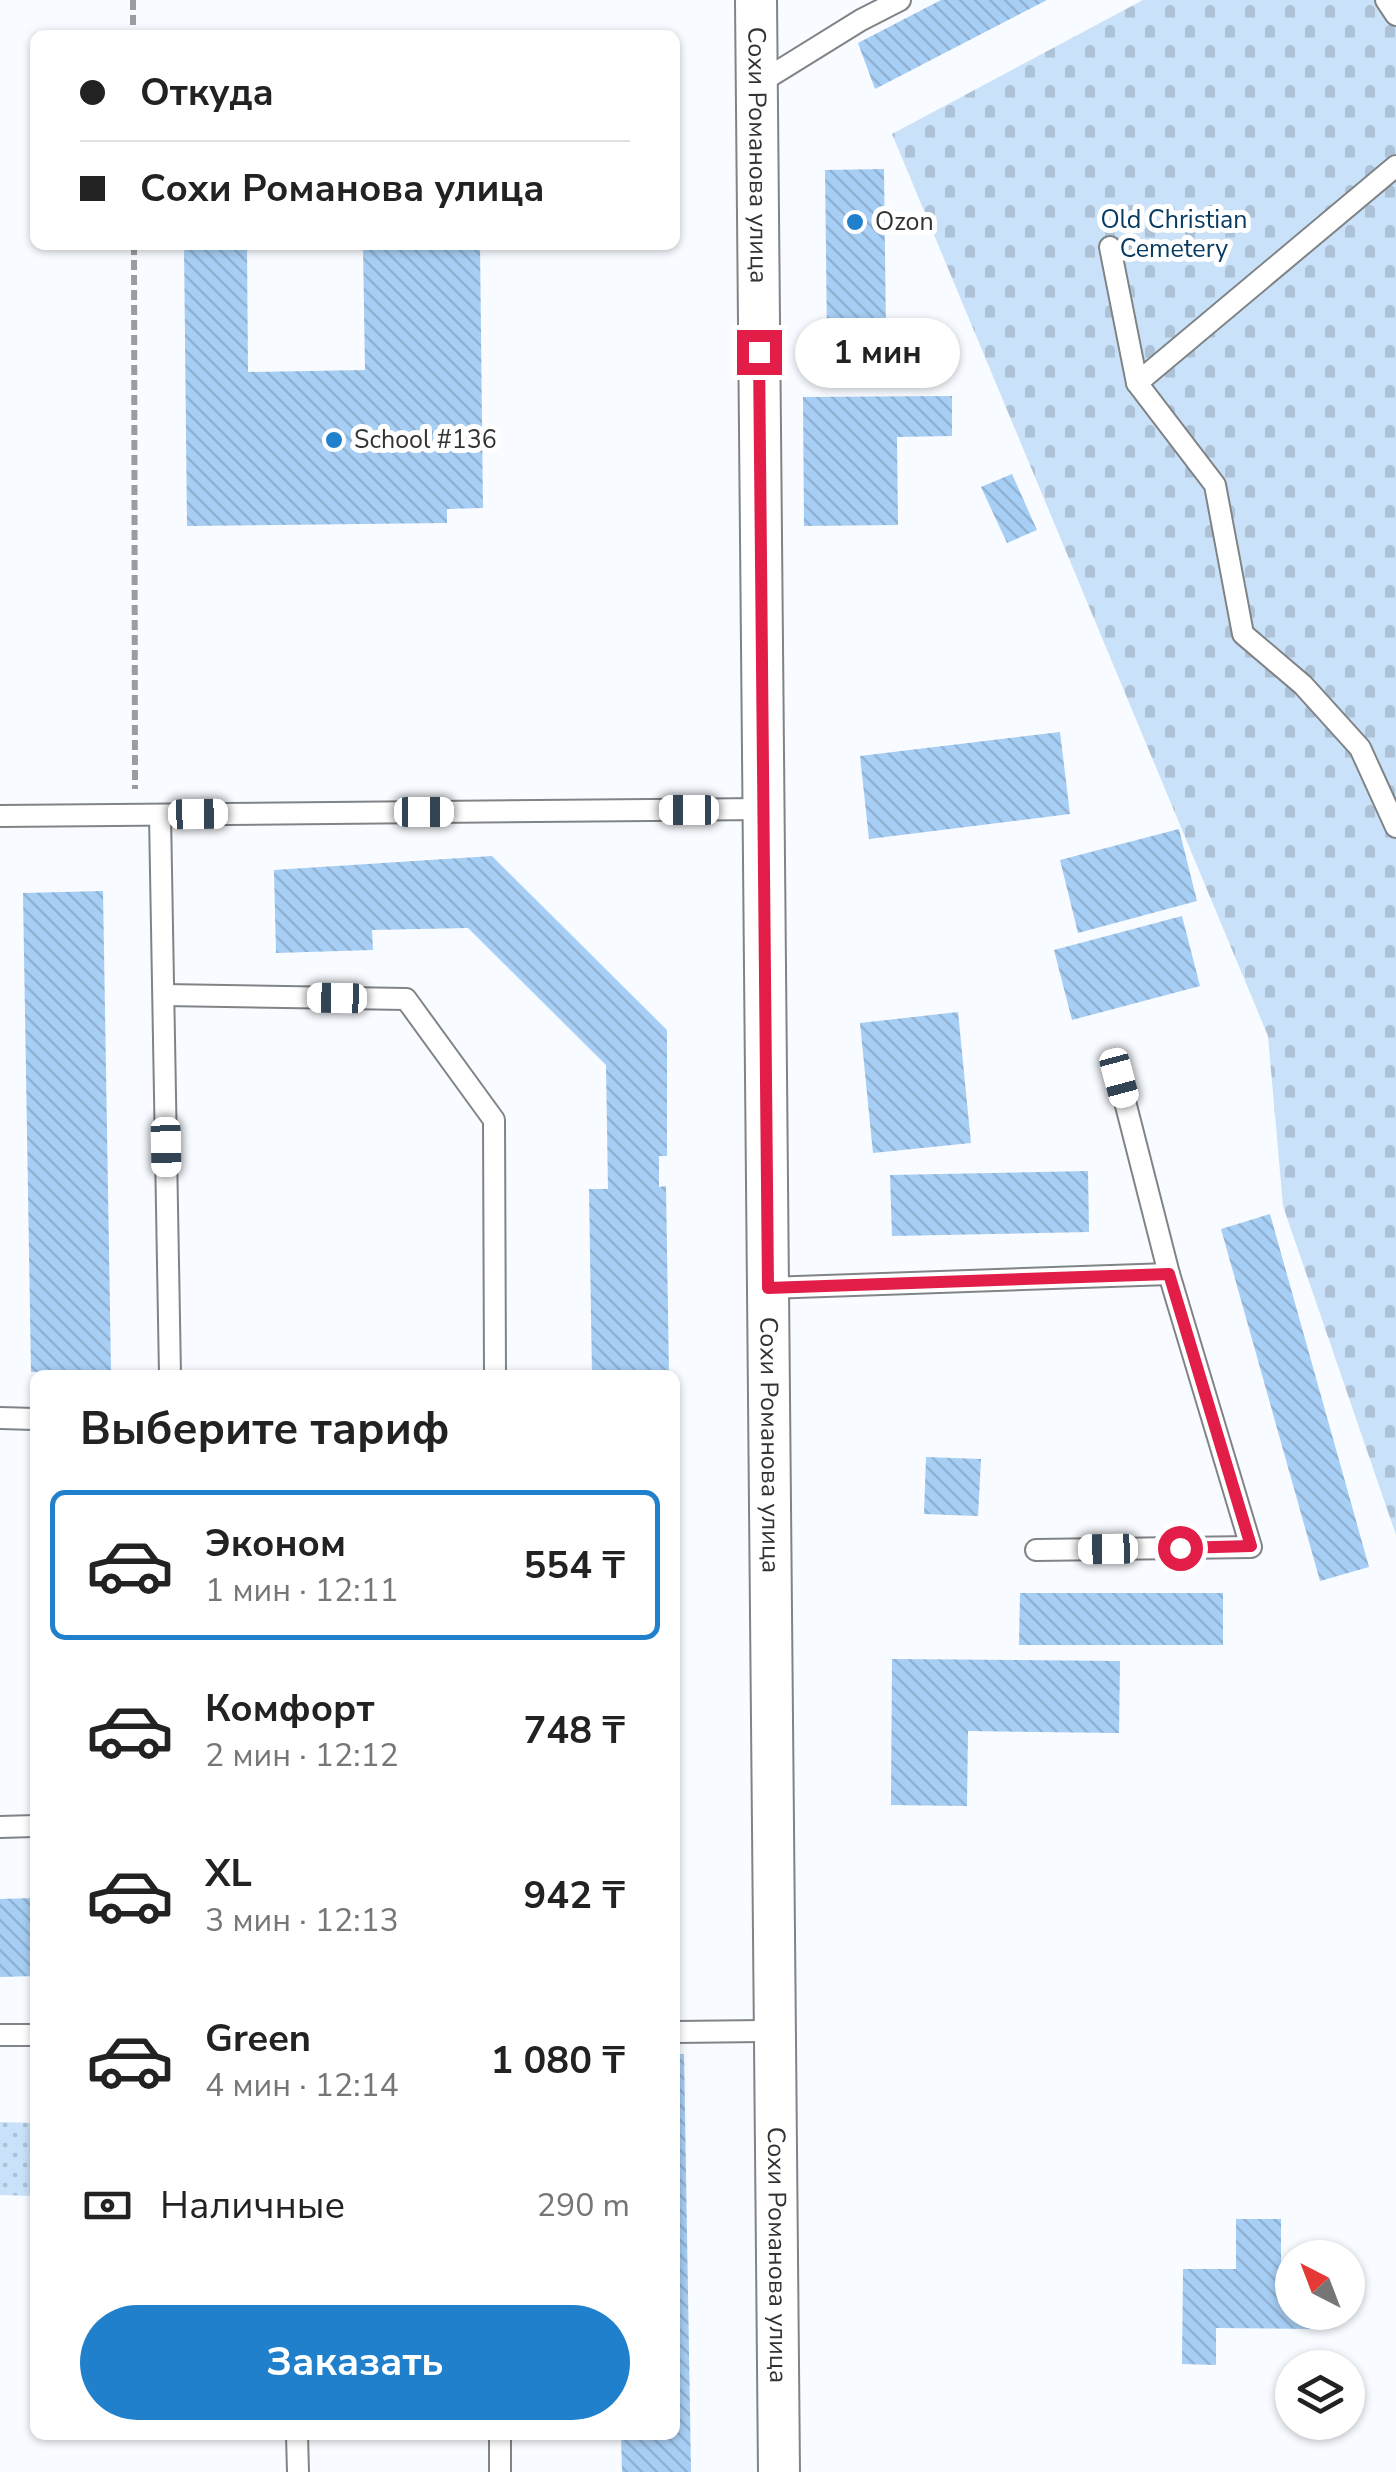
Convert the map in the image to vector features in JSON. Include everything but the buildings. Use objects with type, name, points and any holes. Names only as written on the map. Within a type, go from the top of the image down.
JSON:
[{"type":"street","name":"Сохи Романова улица","points":[[756,0],[779,2472]]},
{"type":"lane","points":[[756,85],[900,0]]},
{"type":"lane","points":[[1386,0],[1396,15]]},
{"type":"lane","points":[[1137,383],[1396,166]]},
{"type":"lane","points":[[1110,247],[1137,383],[1215,486],[1243,634],[1303,685],[1360,748],[1396,828]]},
{"type":"lane","points":[[0,816],[764,809]]},
{"type":"lane","points":[[160,815],[170,1370]]},
{"type":"lane","points":[[164,995],[406,999],[494,1120],[495,1370]]},
{"type":"lane","points":[[1036,1550],[1251,1546],[1169,1274],[1119,1078]]},
{"type":"lane","points":[[768,1288],[1169,1274]]},
{"type":"lane","points":[[0,1418],[30,1419]]},
{"type":"lane","points":[[0,1827],[30,1826]]},
{"type":"lane","points":[[680,2032],[775,2032]]},
{"type":"lane","points":[[0,2035],[30,2035]]},
{"type":"lane","points":[[297,2440],[298,2472]]},
{"type":"lane","points":[[500,2440],[500,2472]]},
{"type":"path","points":[[133,0],[133,30]]},
{"type":"path","points":[[134,250],[136,815]]},
{"type":"green space","name":"Old Christian Cemetery","points":[[1143,0],[1396,0],[1396,1535],[1283,1206],[1268,1036],[892,134]]},
{"type":"green space","points":[[0,2122],[30,2123],[30,2196],[0,2195]]},
{"type":"place","name":"Ozon","points":[[855,222]]},
{"type":"place","name":"School #136","points":[[334,440]]},
{"type":"route","points":[[759,352],[768,1288],[1169,1274],[1251,1546],[1180,1548]]}]
